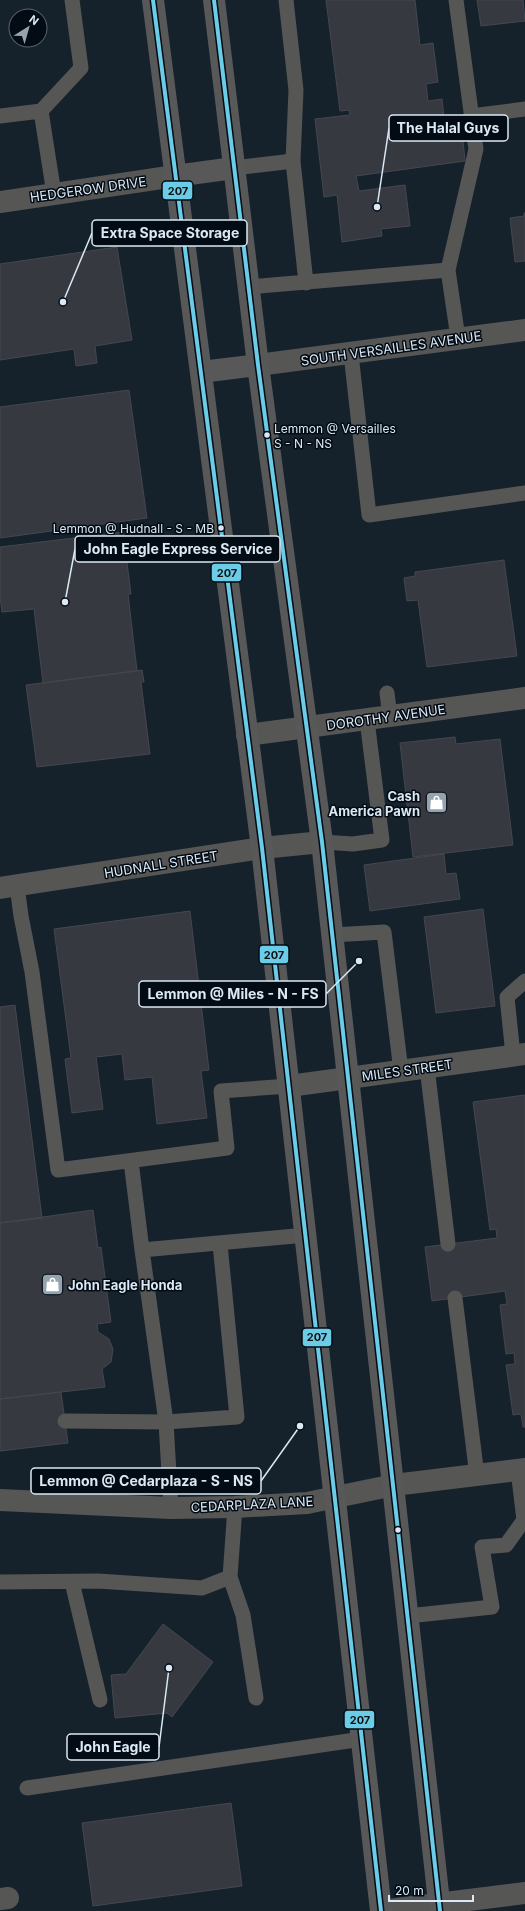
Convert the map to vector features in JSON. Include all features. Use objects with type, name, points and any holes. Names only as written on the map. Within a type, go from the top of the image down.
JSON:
[{"type":"main road","points":[[153,0],[262,848],[381,1911]]},
{"type":"main road","points":[[214,0],[258,365],[322,842],[347,1078],[394,1485],[439,1907]]},
{"type":"main road","points":[[175,176],[234,168]]},
{"type":"main road","points":[[201,372],[258,365]]},
{"type":"street","name":"HEDGEROW DRIVE","points":[[0,202],[175,176]]},
{"type":"street","name":"SOUTH VERSAILLES AVENUE","points":[[258,365],[525,330]]},
{"type":"street","name":"DOROTHY AVENUE","points":[[247,735],[525,698]]},
{"type":"street","name":"HUDNALL STREET","points":[[9,887],[262,848],[322,842]]},
{"type":"street","name":"MILES STREET","points":[[289,1086],[519,1054]]},
{"type":"street","name":"CEDARPLAZA LANE","points":[[0,1500],[171,1508],[235,1507],[307,1503],[394,1485],[521,1470]]},
{"type":"street","points":[[381,1911],[439,1907],[525,1893]]},
{"type":"lane","points":[[0,116],[42,111],[81,68],[72,0]]},
{"type":"lane","points":[[286,0],[296,90],[293,161],[306,283]]},
{"type":"lane","points":[[456,0],[476,149],[448,270],[458,338]]},
{"type":"lane","points":[[471,116],[525,109]]},
{"type":"lane","points":[[42,111],[54,194]]},
{"type":"lane","points":[[234,168],[293,161]]},
{"type":"lane","points":[[248,287],[448,270]]},
{"type":"lane","points":[[351,354],[369,515],[525,494]]},
{"type":"lane","points":[[387,693],[390,717]]},
{"type":"lane","points":[[322,842],[353,844],[382,840],[367,720]]},
{"type":"lane","points":[[9,887],[21,916],[32,972],[58,1170],[227,1148],[221,1091],[289,1086]]},
{"type":"lane","points":[[332,935],[384,932],[401,1071]]},
{"type":"lane","points":[[519,1054],[507,997],[525,981]]},
{"type":"lane","points":[[427,1067],[448,1244]]},
{"type":"lane","points":[[131,1161],[166,1422],[171,1508]]},
{"type":"lane","points":[[142,1250],[306,1235]]},
{"type":"lane","points":[[65,1422],[166,1422],[237,1417],[220,1244]]},
{"type":"lane","points":[[455,1298],[477,1476]]},
{"type":"lane","points":[[408,1616],[492,1607],[482,1547],[506,1545],[524,1520],[521,1470]]},
{"type":"lane","points":[[235,1507],[230,1577],[243,1615],[256,1698]]},
{"type":"lane","points":[[0,1582],[98,1581],[202,1588],[230,1577]]},
{"type":"lane","points":[[72,1582],[100,1700]]},
{"type":"lane","points":[[27,1788],[362,1739]]},
{"type":"building","points":[[326,0],[415,0],[420,45],[433,43],[438,82],[426,84],[428,101],[442,99],[444,117],[462,130],[465,161],[356,176],[359,191],[405,185],[410,226],[381,229],[382,236],[342,242],[337,195],[324,197],[315,119],[350,115],[349,110],[340,111]]},
{"type":"building","points":[[477,0],[523,0],[525,21],[481,26]]},
{"type":"building","points":[[524,213],[525,261],[515,262],[510,218],[524,216]]},
{"type":"building","points":[[117,247],[132,340],[95,346],[97,363],[76,366],[74,349],[0,360],[0,264]]},
{"type":"building","points":[[129,390],[147,518],[0,538],[0,407]]},
{"type":"building","points":[[123,532],[131,594],[128,594],[137,671],[43,683],[34,609],[2,612],[0,596],[0,547]]},
{"type":"building","points":[[504,560],[517,656],[427,667],[418,600],[407,601],[404,578],[415,576],[415,572]]},
{"type":"building","points":[[142,670],[144,682],[141,682],[150,754],[37,767],[26,685]]},
{"type":"building","points":[[455,737],[456,744],[500,739],[513,845],[413,857],[400,743]]},
{"type":"building","points":[[444,854],[446,874],[456,873],[460,899],[370,911],[364,865]]},
{"type":"building","points":[[483,909],[495,1006],[436,1013],[424,917]]},
{"type":"building","points":[[190,911],[209,1070],[201,1071],[207,1118],[157,1124],[152,1077],[125,1080],[122,1054],[96,1057],[103,1109],[72,1113],[65,1059],[71,1058],[54,929]]},
{"type":"building","points":[[15,1005],[42,1218],[0,1223],[0,1007]]},
{"type":"building","points":[[525,1095],[525,1427],[523,1427],[521,1414],[513,1415],[506,1365],[515,1364],[514,1353],[506,1354],[500,1305],[507,1304],[505,1291],[432,1301],[425,1247],[497,1238],[496,1229],[490,1230],[473,1102]]},
{"type":"building","name":"John Eagle Honda","points":[[93,1210],[98,1248],[101,1247],[111,1322],[97,1324],[98,1332],[109,1339],[113,1349],[111,1362],[102,1369],[105,1387],[0,1399],[0,1223]]},
{"type":"building","points":[[61,1392],[68,1443],[0,1451],[0,1399]]},
{"type":"building","points":[[163,1624],[213,1662],[172,1717],[167,1713],[115,1718],[111,1675],[126,1674]]},
{"type":"building","points":[[231,1803],[242,1886],[93,1906],[82,1823]]},
{"type":"transit line","name":"207","points":[[153,0],[262,848],[381,1911]]},
{"type":"transit line","name":"207","points":[[214,0],[258,365],[322,842],[440,1911]]},
{"type":"place","name":"The Halal Guys","points":[[377,207]]},
{"type":"place","name":"Extra Space Storage","points":[[63,302]]},
{"type":"place","name":"Lemmon @ Versailles S - N - NS","points":[[267,435]]},
{"type":"place","name":"Lemmon @ Hudnall - S - MB","points":[[221,528]]},
{"type":"place","name":"John Eagle Express Service","points":[[65,602]]},
{"type":"place","name":"Cash America Pawn","points":[[436,803]]},
{"type":"place","name":"Lemmon @ Miles - N - FS","points":[[359,961]]},
{"type":"place","name":"John Eagle Honda","points":[[53,1285]]},
{"type":"place","name":"Lemmon @ Cedarplaza - S - NS","points":[[300,1426]]},
{"type":"place","name":"John Eagle","points":[[169,1668]]}]
